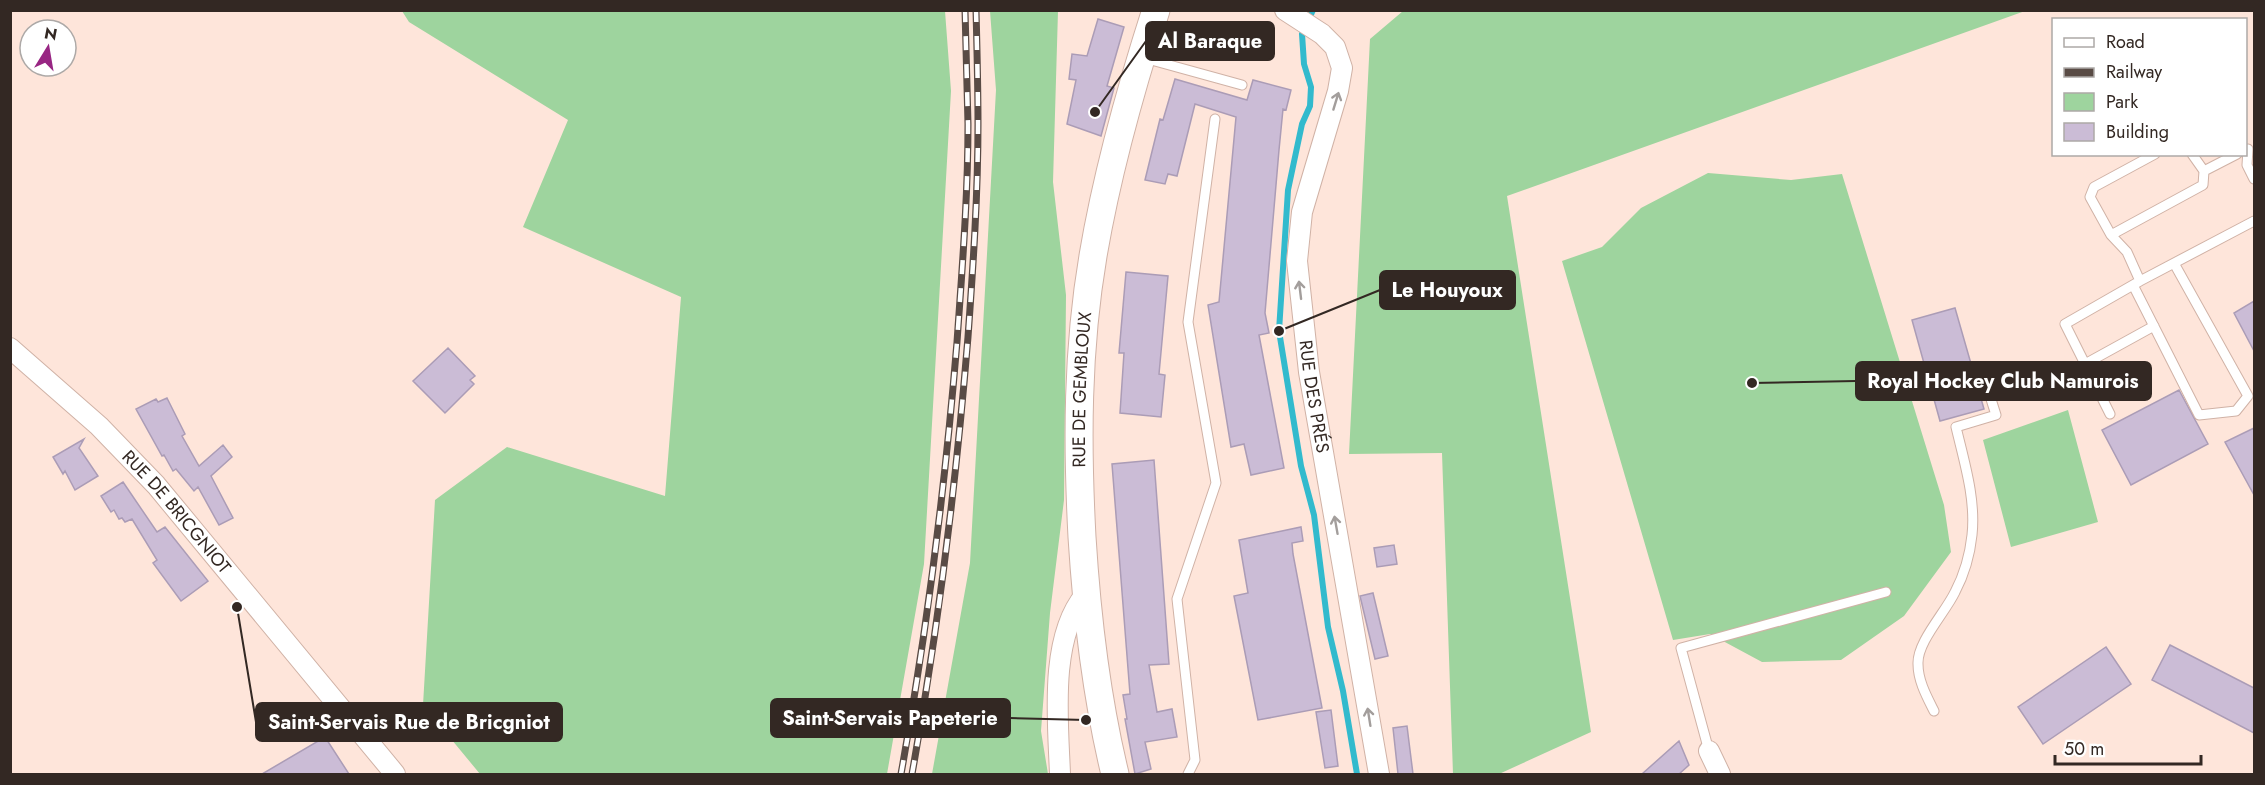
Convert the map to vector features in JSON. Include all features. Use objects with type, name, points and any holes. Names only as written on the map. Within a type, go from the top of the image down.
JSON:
[{"type":"main road","name":"RUE DE GEMBLOUX","points":[[1115,774],[1095,676],[1085,595],[1077,459],[1079,383],[1100,217],[1155,10]]},
{"type":"street","name":"RUE DES PRÉS","points":[[1290,13],[1322,34],[1335,47],[1342,68],[1338,91],[1302,212],[1297,261],[1309,372],[1379,774]]},
{"type":"street","name":"RUE DE BRICGNIOT","points":[[10,348],[99,426],[156,485],[395,774]]},
{"type":"street","points":[[1060,774],[1058,726],[1063,641],[1069,619],[1085,595]]},
{"type":"street","points":[[1709,751],[1720,774]]},
{"type":"lane","points":[[1141,57],[1242,86]]},
{"type":"lane","points":[[1188,774],[1195,760],[1177,599],[1216,483],[1188,322],[1215,119]]},
{"type":"lane","points":[[2249,149],[2247,165],[2254,179]]},
{"type":"lane","points":[[2151,156],[2094,187],[2090,197],[2111,235],[2127,252],[2154,326],[2199,415],[2236,411],[2248,396],[2175,265]]},
{"type":"lane","points":[[2111,235],[2203,185],[2204,171],[2193,156]]},
{"type":"lane","points":[[2204,171],[2233,156]]},
{"type":"lane","points":[[2110,414],[2065,324],[2254,221]]},
{"type":"lane","points":[[2085,364],[2154,326]]},
{"type":"lane","points":[[1934,711],[1921,685],[1918,664],[1920,652],[1956,591],[1967,558],[1972,533],[1970,488],[1956,427],[1996,415],[1990,396]]},
{"type":"lane","points":[[1709,751],[1682,648],[1886,592]]},
{"type":"green space","points":[[402,11],[945,11],[951,91],[924,564],[887,774],[480,774],[423,705],[435,500],[507,447],[665,496],[681,297],[523,227],[568,120],[409,22]]},
{"type":"green space","points":[[990,11],[1058,11],[1053,182],[1066,295],[1064,500],[1050,613],[1041,731],[1048,774],[932,774],[970,563],[996,90]]},
{"type":"green space","points":[[1403,11],[2025,11],[1507,196],[1591,732],[1499,774],[1453,774],[1442,453],[1349,454],[1370,39]]},
{"type":"green space","points":[[1708,173],[1791,180],[1842,174],[1944,505],[1951,552],[1904,616],[1841,660],[1762,662],[1710,634],[1673,640],[1562,261],[1602,247],[1641,208]]},
{"type":"green space","points":[[2068,410],[2098,522],[2011,547],[1983,440]]},
{"type":"building","points":[[1098,19],[1124,27],[1107,86],[1114,88],[1101,136],[1067,124],[1076,80],[1069,79],[1072,54],[1087,56]]},
{"type":"building","points":[[1175,79],[1247,100],[1253,80],[1291,90],[1286,110],[1283,109],[1279,150],[1265,313],[1269,333],[1259,335],[1284,468],[1251,475],[1244,444],[1231,447],[1208,305],[1219,302],[1236,117],[1195,104],[1177,176],[1168,174],[1165,184],[1145,180],[1160,119],[1163,120]]},
{"type":"building","points":[[1126,272],[1168,276],[1159,374],[1165,375],[1161,417],[1120,413],[1124,353],[1119,353]]},
{"type":"building","points":[[2254,301],[2254,351],[2234,313]]},
{"type":"building","points":[[1955,308],[1984,409],[1940,421],[1912,320]]},
{"type":"building","points":[[448,348],[475,376],[470,380],[474,384],[445,413],[413,381]]},
{"type":"building","points":[[2179,390],[2208,444],[2131,485],[2102,430]]},
{"type":"building","points":[[167,398],[185,434],[182,436],[199,466],[223,445],[232,457],[211,476],[233,518],[219,525],[198,487],[194,491],[176,469],[173,471],[164,455],[162,456],[136,409],[156,399],[158,402]]},
{"type":"building","points":[[2254,428],[2254,495],[2225,442]]},
{"type":"building","points":[[84,439],[79,448],[98,476],[75,490],[65,471],[63,474],[53,457]]},
{"type":"building","points":[[1154,460],[1169,664],[1149,665],[1157,712],[1172,709],[1177,737],[1145,742],[1151,769],[1135,774],[1123,695],[1130,694],[1112,464]]},
{"type":"building","points":[[123,482],[157,532],[165,527],[208,581],[181,601],[153,563],[157,560],[132,519],[125,522],[122,518],[119,519],[114,510],[111,512],[101,496]]},
{"type":"building","points":[[1301,527],[1303,541],[1292,543],[1293,554],[1322,708],[1258,720],[1234,596],[1248,593],[1239,540]]},
{"type":"building","points":[[1394,545],[1397,564],[1377,567],[1374,548]]},
{"type":"building","points":[[1373,593],[1388,656],[1375,659],[1360,596]]},
{"type":"building","points":[[2170,645],[2254,688],[2254,733],[2152,680]]},
{"type":"building","points":[[2106,647],[2131,684],[2043,744],[2018,707]]},
{"type":"building","points":[[1331,710],[1338,766],[1325,768],[1316,712]]},
{"type":"building","points":[[1407,726],[1413,774],[1398,774],[1393,728]]},
{"type":"building","points":[[325,737],[349,774],[262,774]]},
{"type":"building","points":[[1679,741],[1689,765],[1679,774],[1642,774]]},
{"type":"waterway","points":[[1313,10],[1302,34],[1304,64],[1311,87],[1310,106],[1302,124],[1288,190],[1279,331],[1301,466],[1314,515],[1328,627],[1343,691],[1357,774]]},
{"type":"railway","points":[[901,774],[934,559],[957,342],[968,151],[965,10]]},
{"type":"railway","points":[[912,774],[945,557],[968,337],[977,177],[976,10]]},
{"type":"place","name":"Al Baraque","points":[[1095,112]]},
{"type":"place","name":"Le Houyoux","points":[[1279,331]]},
{"type":"place","name":"Royal Hockey Club Namurois","points":[[1752,383]]},
{"type":"place","name":"Saint-Servais Rue de Bricgniot","points":[[237,607]]},
{"type":"place","name":"Saint-Servais Papeterie","points":[[1086,720]]}]
